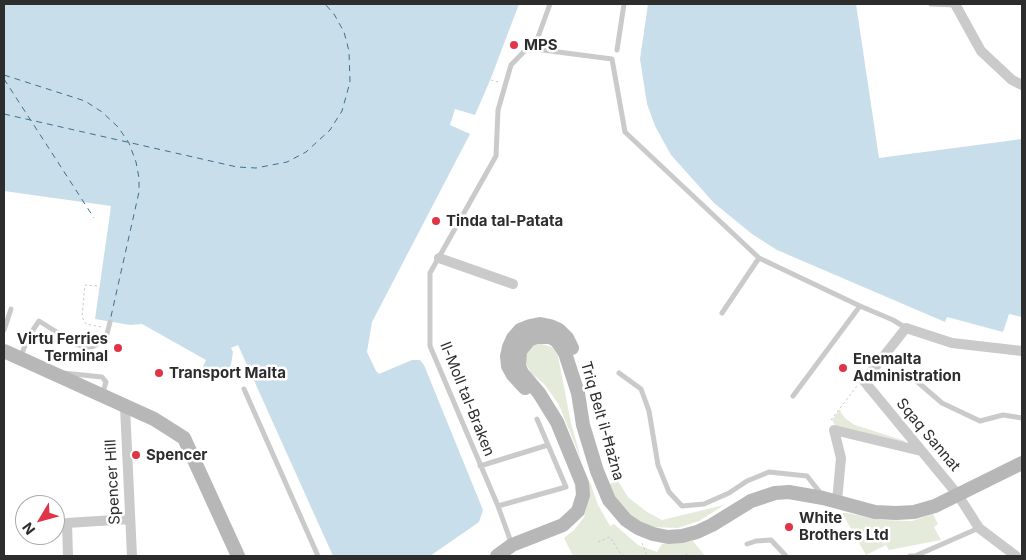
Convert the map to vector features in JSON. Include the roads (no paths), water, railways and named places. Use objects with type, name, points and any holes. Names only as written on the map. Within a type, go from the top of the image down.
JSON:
[{"type":"main road","name":"Triq Belt il-Ħażna","points":[[497,556],[515,551],[563,525],[578,511],[583,495],[582,483],[557,422],[539,392],[522,373],[518,358],[524,345],[536,337],[550,337],[557,341],[565,353],[578,393],[584,425],[602,486],[616,509],[626,520],[638,528],[668,537],[697,532],[751,501],[769,494],[789,492],[875,512],[914,512],[935,506],[1022,463]]},
{"type":"main road","points":[[4,351],[154,419],[184,438],[238,556]]},
{"type":"street","points":[[955,5],[981,51],[1012,80],[1022,85]]},
{"type":"street","points":[[439,258],[513,284]]},
{"type":"street","points":[[906,328],[952,343],[1022,351]]},
{"type":"street","name":"Sqaq Sannat","points":[[906,328],[864,381],[958,495],[979,528],[1016,556]]},
{"type":"street","name":"Spencer Hill","points":[[125,407],[132,556]]},
{"type":"street","points":[[830,500],[842,458],[834,430],[921,451]]},
{"type":"street","points":[[68,556],[66,523],[130,519]]},
{"type":"lane","name":"Il-Moll tal-Braken","points":[[515,551],[498,506],[430,346],[430,273],[496,156],[498,110],[511,65],[538,37],[550,4]]},
{"type":"lane","points":[[617,50],[624,4]]},
{"type":"lane","points":[[931,4],[955,5]]},
{"type":"lane","points":[[527,48],[612,59],[625,132],[759,258],[893,320],[906,328]]},
{"type":"lane","points":[[722,313],[759,258]]},
{"type":"lane","points":[[793,396],[860,306]]},
{"type":"lane","points":[[4,330],[11,310]]},
{"type":"lane","points":[[20,359],[29,336],[39,321],[84,347],[92,347],[101,342],[107,334],[110,322]]},
{"type":"lane","points":[[906,372],[942,403],[980,421],[1003,415],[1022,418]]},
{"type":"lane","points":[[619,373],[641,390],[649,411],[658,465],[669,492],[682,506],[704,504],[730,493],[747,481],[769,472],[807,476],[830,500]]},
{"type":"lane","points":[[244,389],[318,556]]},
{"type":"lane","points":[[498,506],[566,487],[537,419]]},
{"type":"lane","points":[[480,466],[548,445]]},
{"type":"lane","points":[[910,556],[915,556],[979,528]]},
{"type":"lane","points":[[747,544],[756,540],[771,540],[786,556]]},
{"type":"water","points":[[4,4],[519,4],[475,115],[455,109],[450,125],[470,134],[372,322],[367,352],[379,374],[412,360],[420,360],[424,365],[483,510],[479,522],[430,556],[333,556],[238,345],[231,348],[233,352],[231,365],[222,380],[201,371],[206,360],[142,324],[130,325],[95,319],[111,206],[4,191]]},
{"type":"water","points":[[648,4],[856,4],[879,158],[1022,139],[1022,317],[1009,314],[1003,332],[947,317],[945,322],[777,250],[752,234],[714,203],[671,155],[655,126],[647,104],[640,59]]},
{"type":"place","name":"MPS","points":[[514,45]]},
{"type":"place","name":"Tinda tal-Patata","points":[[436,221]]},
{"type":"place","name":"Virtu Ferries Terminal","points":[[118,348]]},
{"type":"place","name":"Enemalta Administration","points":[[843,368]]},
{"type":"place","name":"Transport Malta","points":[[159,373]]},
{"type":"place","name":"Spencer","points":[[136,455]]},
{"type":"place","name":"White Brothers Ltd","points":[[789,527]]}]
